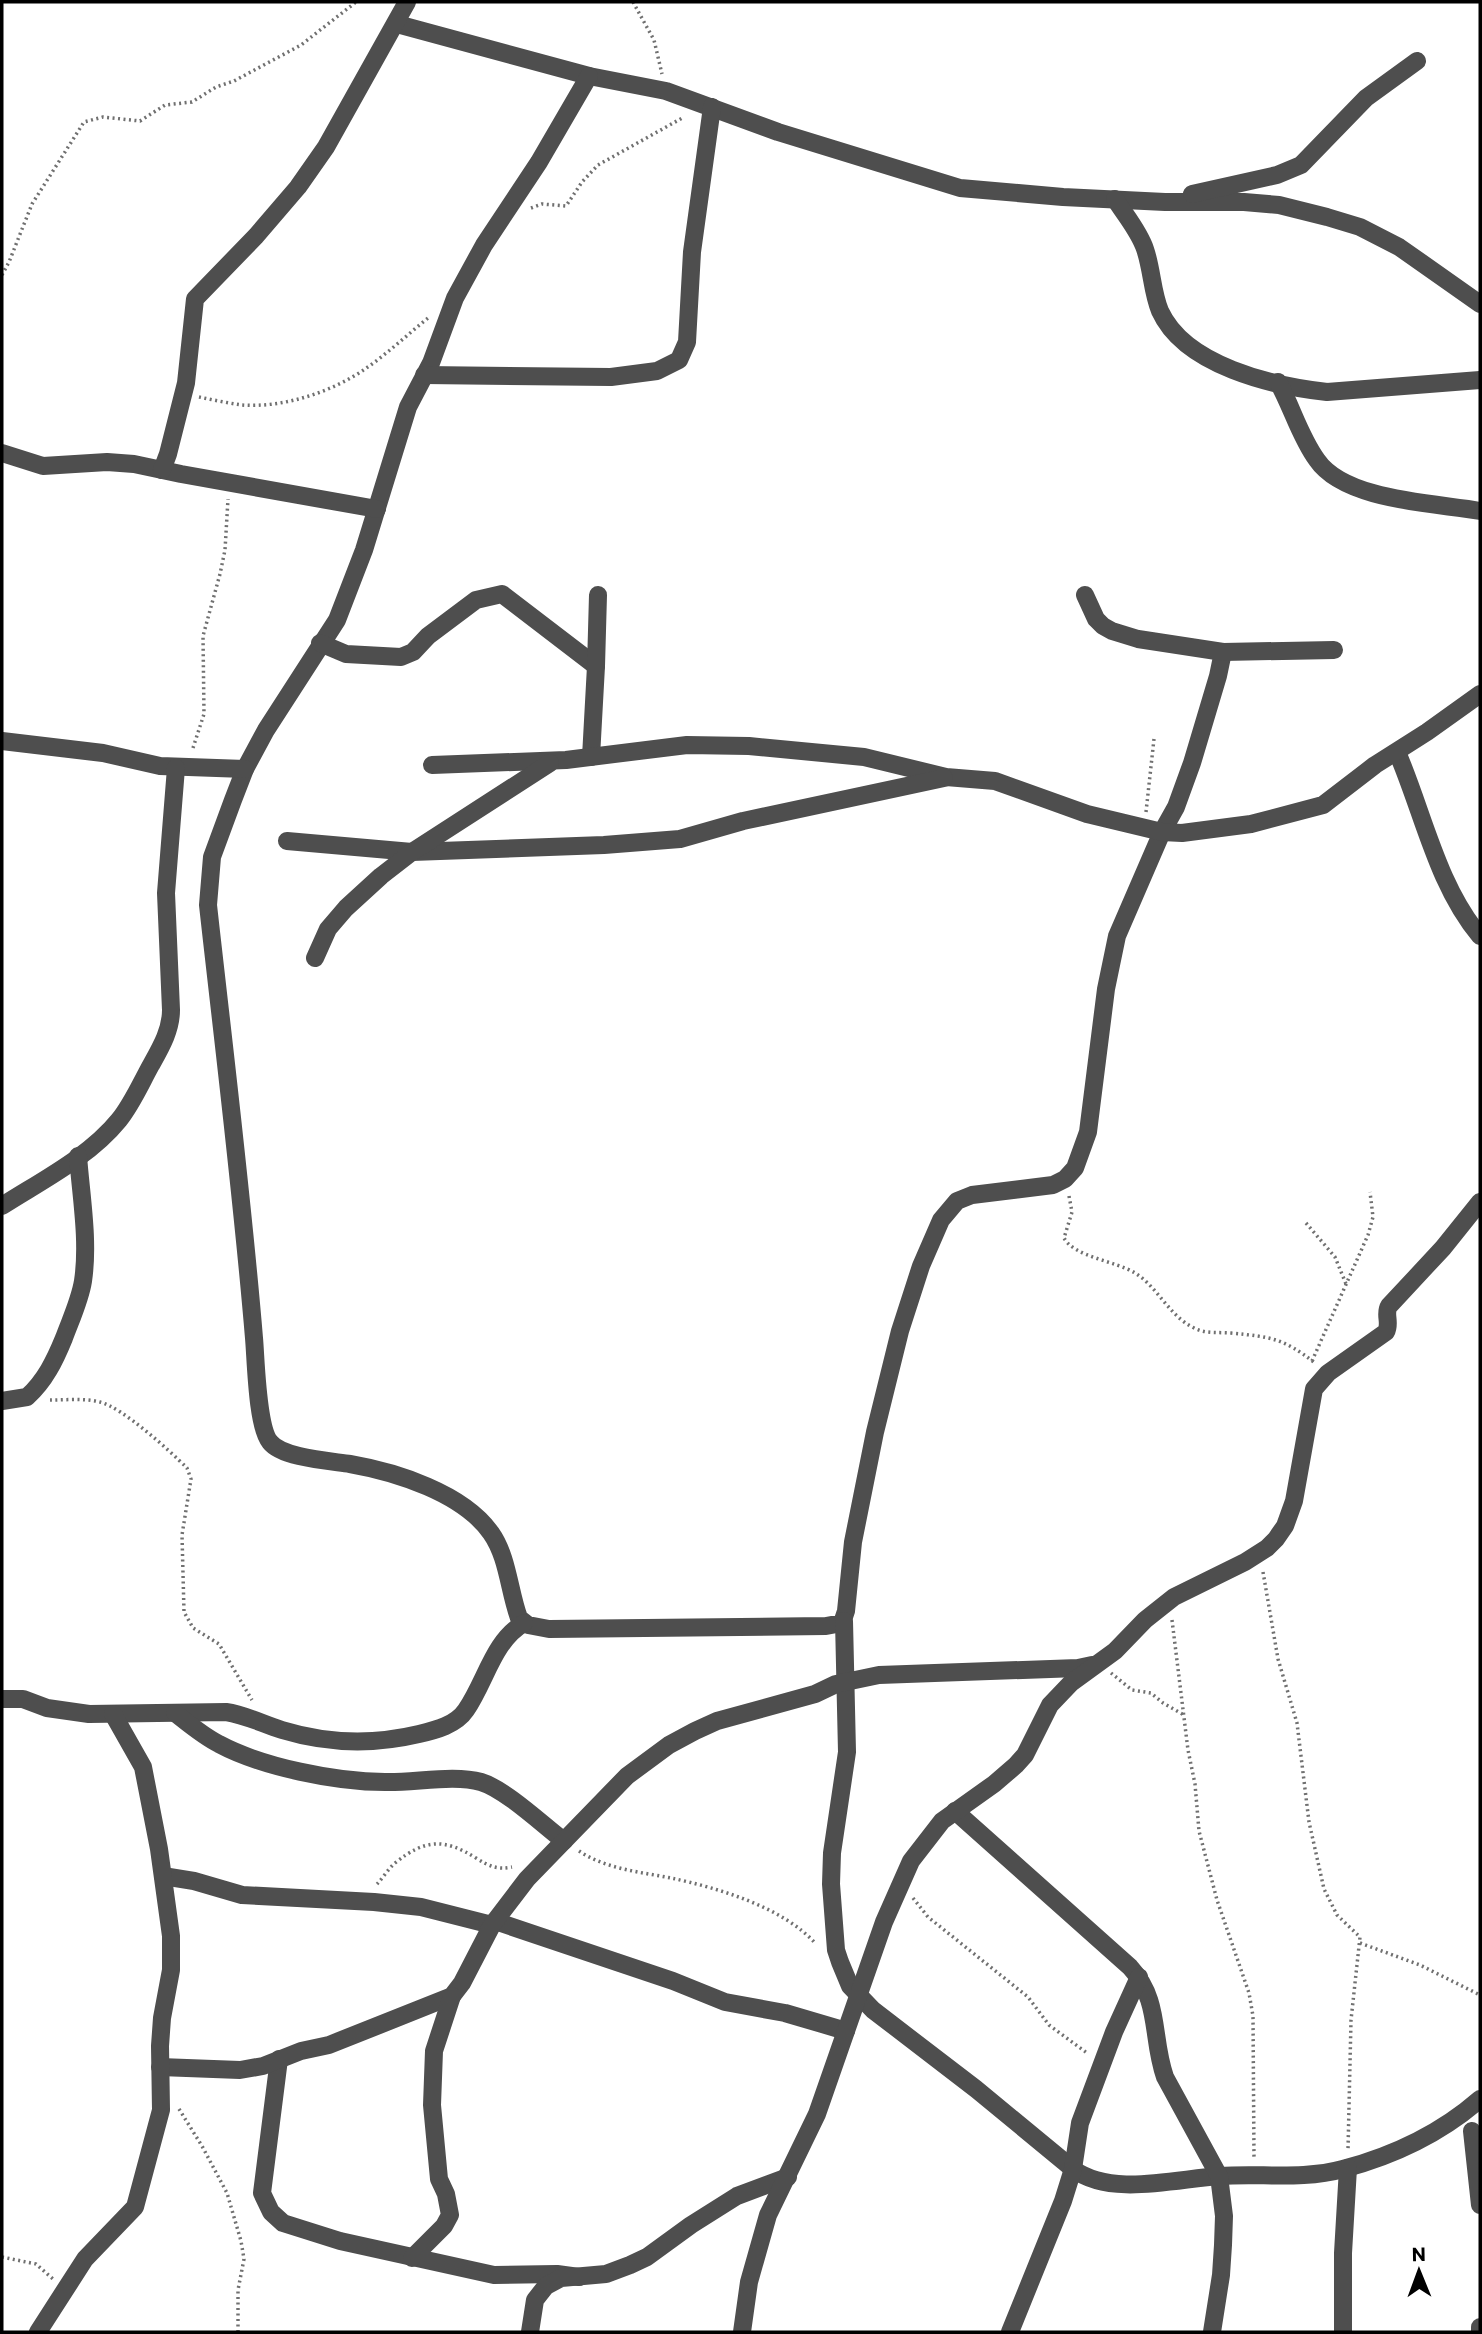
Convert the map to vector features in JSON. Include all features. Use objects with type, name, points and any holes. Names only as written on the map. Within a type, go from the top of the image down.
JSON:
[{"type":"street","points":[[162,470],[184,394],[195,299],[257,236],[298,187],[326,147],[407,2]]},
{"type":"street","points":[[397,24],[589,76],[664,90],[778,132],[956,187],[1063,197],[1279,205],[1346,223],[1406,251],[1480,304]]},
{"type":"street","points":[[1165,202],[1189,194],[1277,175],[1301,165],[1366,98],[1417,61]]},
{"type":"street","points":[[589,76],[455,298],[431,363],[408,407],[377,509],[337,620],[266,730],[245,769],[212,857],[207,894],[247,1249],[259,1395],[267,1439],[274,1447],[285,1452],[407,1479],[438,1492],[467,1510],[484,1525],[497,1544],[517,1612],[524,1623],[549,1629],[827,1626],[844,1621]]},
{"type":"street","points":[[424,375],[611,377],[657,371],[679,360],[687,342],[693,240],[708,105]]},
{"type":"street","points":[[1115,199],[1144,247],[1156,300],[1173,331],[1204,356],[1221,365],[1245,374],[1327,392],[1480,380]]},
{"type":"street","points":[[1278,382],[1308,446],[1318,463],[1329,473],[1374,494],[1480,511]]},
{"type":"street","points":[[2,453],[43,466],[116,462],[377,509]]},
{"type":"street","points":[[320,643],[346,654],[401,657],[413,652],[428,636],[476,600],[502,594],[596,666]]},
{"type":"street","points":[[591,757],[598,595]]},
{"type":"street","points":[[1085,595],[1096,619],[1112,631],[1138,639],[1223,652],[1334,650]]},
{"type":"street","points":[[1223,652],[1215,688],[1176,807],[1153,830],[1117,936],[1106,989],[1088,1132],[1075,1168],[1065,1179],[1053,1185],[972,1195],[957,1201],[941,1220],[921,1266],[900,1331],[875,1432],[853,1542],[844,1621],[847,1752],[832,1853],[831,1884],[836,1950],[845,1976],[858,1997],[1087,2178],[1127,2184],[1166,2183],[1219,2176],[1314,2174],[1348,2168],[1403,2148],[1461,2114],[1480,2099]]},
{"type":"street","points":[[432,765],[553,761],[687,746],[748,746],[864,757],[946,777],[995,781],[1087,814],[1153,830],[1182,833],[1251,824],[1331,801],[1376,765],[1480,694]]},
{"type":"street","points":[[2,741],[103,753],[139,763],[180,768],[245,769]]},
{"type":"street","points":[[1397,752],[1442,872],[1480,936]]},
{"type":"street","points":[[315,958],[328,929],[346,908],[412,852],[553,761]]},
{"type":"street","points":[[2,1206],[99,1141],[120,1119],[171,1025],[166,893],[180,768]]},
{"type":"street","points":[[287,841],[412,852],[604,845],[680,839],[756,818],[946,777]]},
{"type":"street","points":[[2,1401],[27,1397],[43,1379],[55,1360],[81,1289],[84,1254],[78,1156]]},
{"type":"street","points":[[742,2332],[749,2282],[774,2200],[788,2177],[817,2114],[884,1922],[911,1861],[926,1838],[942,1821],[1016,1765],[1025,1755],[1055,1698],[1115,1651],[1145,1620],[1174,1597],[1261,1553],[1282,1532],[1290,1516],[1312,1394],[1328,1373],[1386,1332],[1389,1326],[1389,1306],[1443,1248],[1480,1202]]},
{"type":"street","points":[[2,1699],[23,1699],[52,1709],[113,1714],[233,1713],[324,1739],[371,1742],[396,1740],[445,1726],[459,1719],[500,1644],[524,1623]]},
{"type":"street","points":[[412,2258],[444,2226],[450,2215],[446,2194],[439,2179],[432,2105],[435,2051],[452,1996],[462,1983],[494,1923],[527,1879],[627,1776],[678,1740],[717,1721],[815,1694],[845,1682],[893,1674],[1078,1668],[1098,1663]]},
{"type":"street","points":[[175,1713],[216,1743],[272,1765],[357,1781],[481,1782],[505,1796],[564,1841]]},
{"type":"street","points":[[38,2332],[85,2259],[135,2207],[161,2110],[162,2018],[172,1955],[163,1876],[143,1767],[113,1714]]},
{"type":"street","points":[[955,1811],[1139,1977],[1147,1989],[1154,2016],[1160,2063],[1219,2176],[1224,2216],[1223,2245],[1212,2332]]},
{"type":"street","points":[[163,1876],[194,1881],[243,1895],[421,1907],[494,1923],[673,1981],[725,2002],[785,2013],[846,2031]]},
{"type":"street","points":[[1010,2332],[1063,2201],[1073,2169],[1080,2123],[1139,1977]]},
{"type":"street","points":[[161,2076],[263,2066],[301,2051],[329,2045],[452,1996]]},
{"type":"street","points":[[279,2059],[262,2188],[268,2207],[278,2220],[292,2227],[340,2241],[494,2275],[557,2274],[579,2277]]},
{"type":"street","points":[[1472,2131],[1480,2205]]},
{"type":"street","points":[[1343,2332],[1348,2168]]},
{"type":"street","points":[[530,2332],[532,2310],[541,2290],[556,2280],[610,2273],[647,2257],[728,2201],[788,2177]]},
{"type":"path","points":[[2,274],[32,204],[84,122],[103,117],[140,121],[165,105],[192,102],[216,87],[234,81],[301,45],[356,2]]},
{"type":"path","points":[[633,2],[654,40],[664,90]]},
{"type":"path","points":[[501,220],[517,216],[539,205],[566,206],[582,182],[598,165],[708,105]]},
{"type":"path","points":[[184,394],[244,405],[289,401],[313,393],[343,382],[365,369],[455,298]]},
{"type":"path","points":[[180,768],[204,714],[202,636],[217,592],[223,562],[230,483]]},
{"type":"path","points":[[1153,830],[1154,739]]},
{"type":"path","points":[[1065,1179],[1072,1212],[1064,1238],[1072,1247],[1135,1273],[1146,1281],[1178,1316],[1194,1328],[1270,1338],[1293,1346],[1328,1373]]},
{"type":"path","points":[[1312,1361],[1373,1222],[1370,1192]]},
{"type":"path","points":[[1306,1223],[1335,1257],[1346,1286]]},
{"type":"path","points":[[27,1397],[89,1400],[107,1405],[125,1416],[187,1468],[191,1479],[181,1535],[184,1612],[193,1628],[219,1644],[269,1725]]},
{"type":"path","points":[[1261,1553],[1278,1659],[1297,1723],[1308,1822],[1324,1889],[1337,1915],[1358,1934],[1360,1943],[1351,2021],[1348,2168]]},
{"type":"path","points":[[1174,1597],[1172,1623],[1199,1831],[1217,1900],[1249,1993],[1254,2016],[1255,2175]]},
{"type":"path","points":[[1098,1663],[1123,1684],[1140,1692],[1151,1693],[1184,1715]]},
{"type":"path","points":[[564,1841],[602,1863],[732,1895],[794,1924],[819,1948]]},
{"type":"path","points":[[372,1887],[408,1854],[420,1847],[437,1843],[461,1849],[490,1867],[515,1866]]},
{"type":"path","points":[[901,1883],[928,1917],[1028,1997],[1049,2025],[1103,2062]]},
{"type":"path","points":[[1360,1943],[1420,1965],[1480,1995]]},
{"type":"path","points":[[161,2076],[202,2146],[231,2204],[244,2259],[238,2290],[238,2332]]},
{"type":"path","points":[[2,2257],[36,2264],[52,2278],[62,2292]]}]
